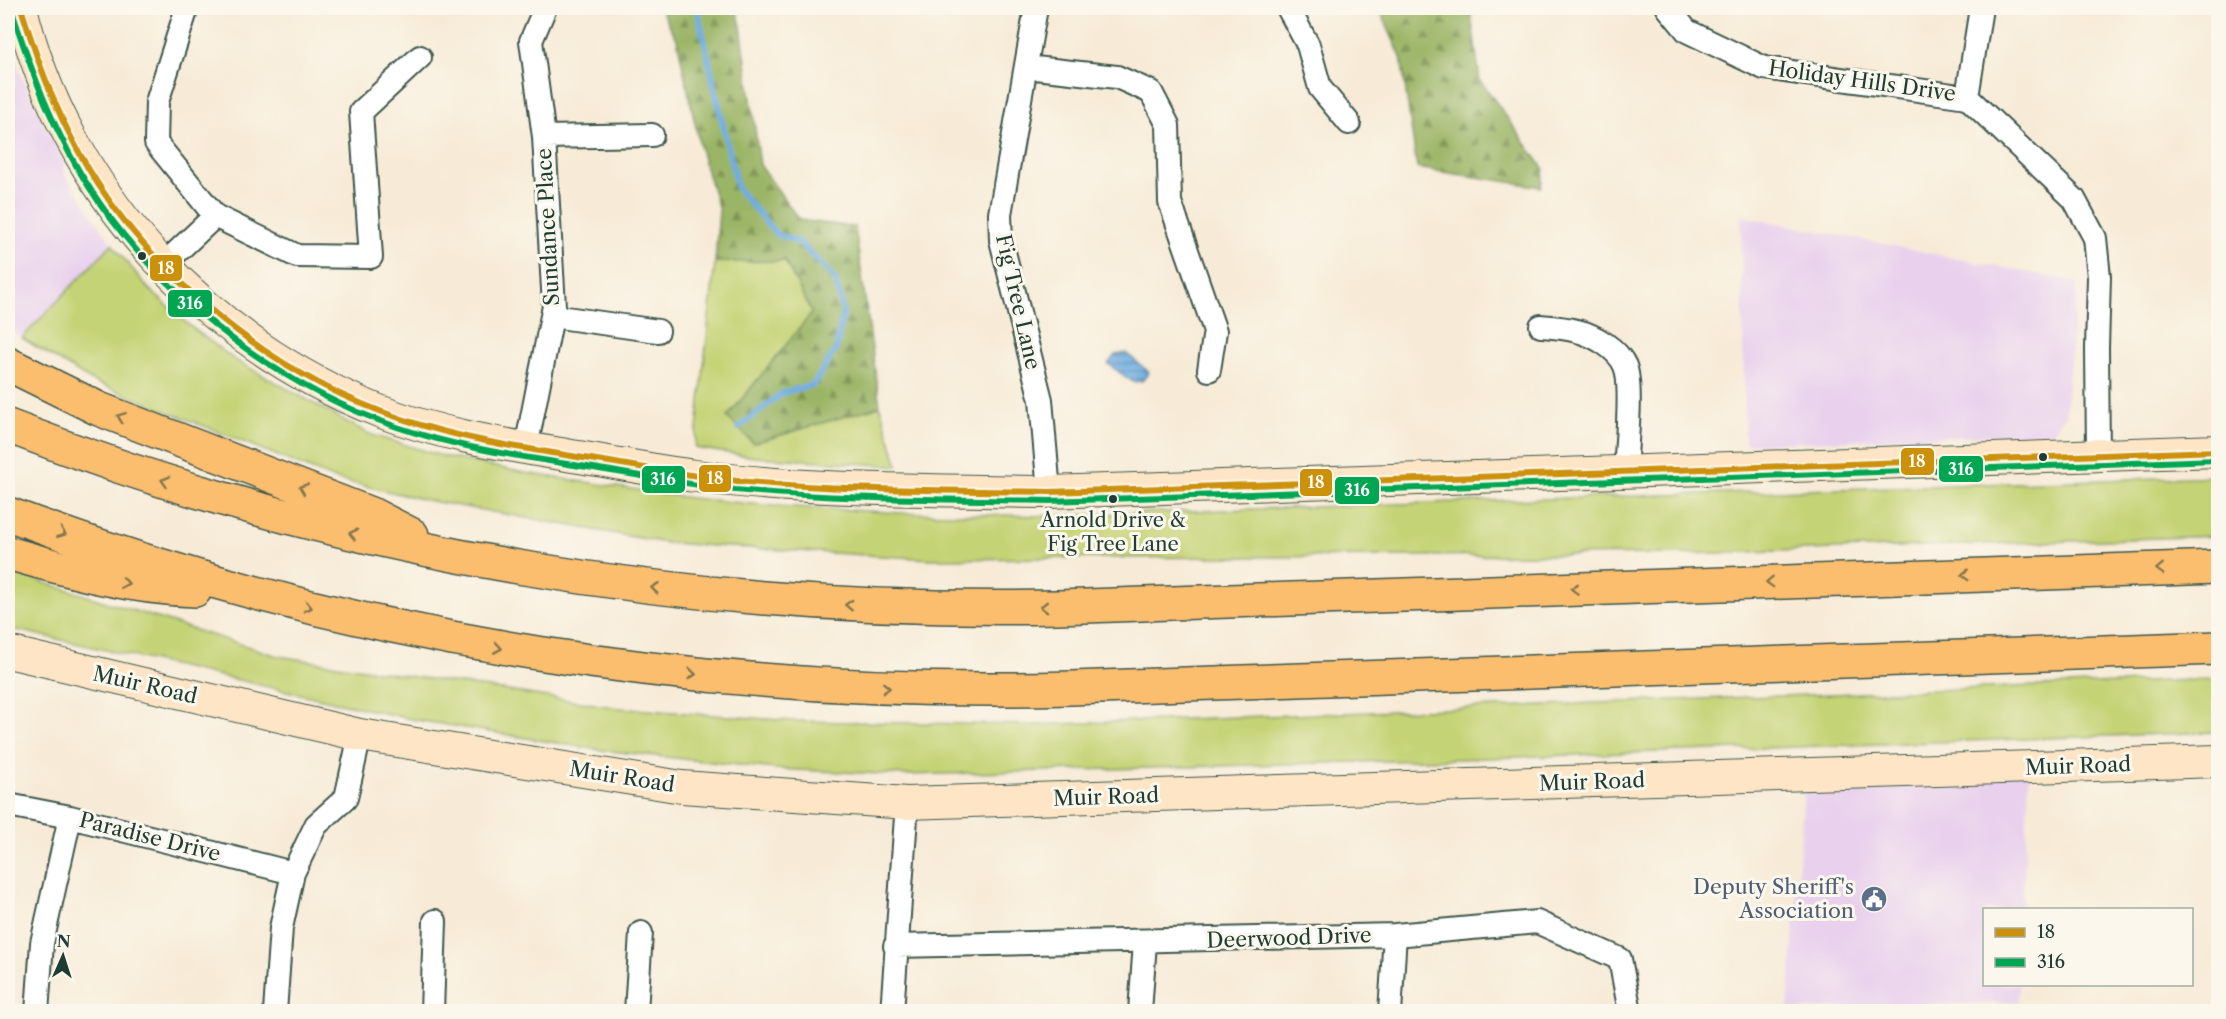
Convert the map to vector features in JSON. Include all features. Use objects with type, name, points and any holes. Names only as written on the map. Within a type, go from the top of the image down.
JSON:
[{"type":"highway","points":[[8,364],[99,409],[373,515],[451,555]]},
{"type":"highway","points":[[8,426],[156,478],[241,504],[347,532],[451,555],[600,581],[738,597],[829,604],[966,608],[2218,567]]},
{"type":"highway","points":[[8,513],[144,561],[251,592],[420,632],[566,659],[748,680],[885,688],[1083,687],[2218,648]]},
{"type":"highway","points":[[8,553],[85,575],[129,584],[176,590],[251,592]]},
{"type":"street","points":[[21,8],[37,64],[89,170],[123,220],[162,266],[249,341],[308,378],[379,411],[445,432],[694,476],[780,484],[1049,492],[2218,451]]},
{"type":"street","points":[[187,8],[157,102],[156,143],[215,216],[297,256],[371,257],[361,112],[420,57]]},
{"type":"street","name":"Sundance Place","points":[[526,448],[554,306],[544,137],[531,41],[545,8]]},
{"type":"street","name":"Fig Tree Lane","points":[[1036,8],[1000,214],[1001,240],[1041,400],[1049,492]]},
{"type":"street","points":[[1288,8],[1308,45],[1320,88],[1349,123]]},
{"type":"street","name":"Holiday Hills Drive","points":[[1668,8],[1687,31],[1764,68],[1967,97],[2074,199],[2095,238],[2100,277],[2097,348],[2098,455]]},
{"type":"street","name":"Holiday Hills Drive","points":[[1967,97],[1981,8]]},
{"type":"street","points":[[1026,67],[1117,77],[1151,92],[1168,125],[1170,202],[1215,331],[1209,370]]},
{"type":"street","points":[[544,137],[652,135]]},
{"type":"street","points":[[162,266],[215,216]]},
{"type":"street","points":[[552,316],[658,331]]},
{"type":"street","points":[[1540,326],[1579,331],[1599,340],[1615,352],[1625,366],[1628,383],[1625,472]]},
{"type":"street","name":"Muir Road","points":[[8,652],[360,735],[682,787],[907,803],[2218,761]]},
{"type":"street","points":[[275,1011],[281,928],[293,873],[316,825],[346,798],[360,735]]},
{"type":"street","points":[[892,1011],[907,803]]},
{"type":"street","name":"Paradise Drive","points":[[8,805],[70,817],[293,873]]},
{"type":"street","points":[[37,1011],[42,943],[70,817]]},
{"type":"street","points":[[432,1011],[435,921]]},
{"type":"street","name":"Deerwood Drive","points":[[895,946],[1395,935],[1537,922],[1620,959],[1630,1011]]},
{"type":"street","points":[[636,1011],[641,933]]},
{"type":"street","points":[[1390,1011],[1395,935]]},
{"type":"street","points":[[1140,1011],[1145,942]]},
{"type":"shaded area","points":[[8,30],[19,71],[65,165],[63,171],[112,244],[22,338],[8,330]]},
{"type":"shaded area","points":[[1741,216],[2077,282],[2065,416],[2051,433],[1745,444]]},
{"type":"shaded area","points":[[2030,768],[2022,908],[1983,908],[1983,986],[2019,986],[2018,1002],[1788,1010],[1805,776]]},
{"type":"green space","points":[[660,8],[736,8],[741,26],[760,165],[799,220],[855,227],[880,406],[753,443],[727,417],[812,313],[785,261],[715,262],[719,210],[702,156],[677,39]]},
{"type":"green space","points":[[1379,8],[1470,8],[1480,80],[1544,169],[1541,187],[1417,168],[1401,57]]},
{"type":"green space","points":[[112,244],[148,288],[190,326],[235,360],[369,434],[442,456],[525,473],[690,498],[774,506],[903,513],[1047,516],[2218,476],[2218,536],[1689,554],[932,559],[667,543],[426,500],[335,479],[92,381],[22,338]]},
{"type":"green space","points":[[785,261],[812,313],[788,345],[754,443],[880,406],[898,466],[755,457],[695,448],[715,262]]},
{"type":"green space","points":[[8,571],[278,656],[620,708],[794,721],[1033,725],[2218,679],[2218,732],[1458,759],[906,775],[776,769],[600,750],[411,719],[8,628]]},
{"type":"water","points":[[1126,353],[1149,372],[1142,381],[1133,382],[1108,364],[1115,355]]},
{"type":"waterway","points":[[697,8],[737,188],[776,234],[799,242],[835,279],[843,312],[836,349],[813,385],[782,393],[738,428]]},
{"type":"transit line","name":"18","points":[[21,8],[55,104],[97,182],[130,227],[168,270],[209,308],[255,343],[302,374],[352,399],[402,419],[448,433],[496,443],[738,481],[855,488],[1049,492],[2218,451]]},
{"type":"transit line","name":"316","points":[[12,11],[47,108],[89,187],[122,233],[160,275],[202,314],[248,350],[296,381],[346,407],[397,427],[443,441],[491,451],[735,490],[852,497],[1049,501],[2218,460]]},
{"type":"place","name":"Arnold Drive & Fig Tree Lane","points":[[1113,499]]},
{"type":"place","name":"Deputy Sheriff's Association","points":[[1874,899]]}]
